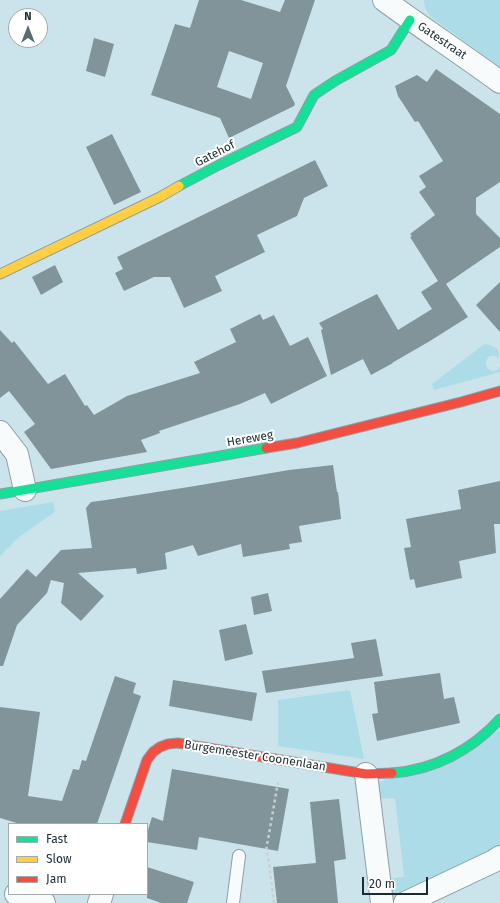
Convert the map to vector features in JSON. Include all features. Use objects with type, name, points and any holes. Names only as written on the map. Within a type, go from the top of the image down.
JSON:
[{"type":"street","name":"Gatestraat","points":[[384,0],[409,11],[500,82]]},
{"type":"street","name":"Gatehof","points":[[0,274],[160,197],[219,165],[297,127],[314,95],[335,81],[391,50],[409,11]]},
{"type":"street","name":"Hereweg","points":[[0,494],[296,443],[500,391]]},
{"type":"street","points":[[0,432],[17,454],[25,490]]},
{"type":"street","name":"Burgemeester Coonenlaan","points":[[125,823],[147,760],[152,752],[159,747],[168,744],[178,743],[366,774],[390,773],[414,770],[433,765],[453,757],[481,738],[500,719]]},
{"type":"street","points":[[366,774],[382,903]]},
{"type":"street","points":[[405,903],[500,857]]},
{"type":"street","points":[[19,895],[44,903]]},
{"type":"lane","points":[[233,903],[238,856]]},
{"type":"path","points":[[274,903],[268,856],[266,851],[282,760]]},
{"type":"shaded area","points":[[424,0],[500,0],[500,67],[432,18],[426,10]]},
{"type":"shaded area","points":[[487,344],[498,349],[499,358],[490,356],[486,361],[487,367],[488,369],[496,371],[500,367],[500,372],[434,390],[432,384],[483,345]]},
{"type":"shaded area","points":[[53,502],[55,512],[19,537],[0,556],[0,511]]},
{"type":"shaded area","points":[[350,690],[364,759],[278,746],[278,700]]},
{"type":"shaded area","points":[[500,730],[500,848],[475,863],[390,902],[385,879],[404,877],[395,798],[376,799],[375,784]]},
{"type":"building","points":[[199,0],[241,0],[280,12],[285,0],[315,0],[286,86],[295,104],[294,106],[229,138],[220,118],[151,95],[175,24],[190,28]],"holes":[[[229,51],[263,63],[251,99],[217,87]]]},
{"type":"building","points":[[94,38],[114,44],[105,77],[86,71]]},
{"type":"building","points":[[436,69],[500,114],[500,182],[476,198],[476,214],[500,238],[500,247],[446,284],[468,317],[371,375],[363,359],[331,375],[321,330],[323,329],[319,323],[377,294],[398,330],[432,309],[421,292],[438,281],[410,237],[412,236],[410,234],[435,215],[419,192],[426,187],[419,176],[443,161],[418,121],[415,122],[398,96],[395,86],[417,75],[427,82]]},
{"type":"building","points":[[112,134],[141,192],[114,205],[86,147]]},
{"type":"building","points":[[315,160],[328,186],[304,198],[297,216],[257,235],[265,252],[215,276],[222,291],[184,308],[170,277],[154,277],[124,291],[115,273],[123,269],[117,257]]},
{"type":"building","points":[[55,265],[63,282],[41,295],[32,277]]},
{"type":"building","points":[[500,282],[500,332],[476,305]]},
{"type":"building","points":[[260,314],[263,320],[274,315],[290,346],[308,337],[327,376],[271,404],[265,393],[240,404],[159,431],[160,433],[141,440],[147,452],[51,469],[24,432],[35,424],[9,391],[0,398],[0,330],[12,343],[14,341],[48,384],[65,374],[85,406],[87,405],[94,415],[127,396],[200,373],[194,362],[236,342],[230,329]]},
{"type":"building","points":[[333,465],[341,519],[299,526],[302,542],[289,544],[290,549],[243,557],[241,544],[198,556],[193,545],[165,553],[167,569],[137,574],[136,568],[78,573],[104,596],[81,621],[61,603],[64,583],[51,580],[47,593],[17,625],[3,666],[0,666],[0,599],[27,569],[36,577],[61,550],[92,548],[86,508],[91,502],[289,470]]},
{"type":"building","points":[[500,481],[500,524],[494,524],[496,553],[459,561],[462,578],[416,588],[414,579],[410,580],[404,548],[411,547],[406,519],[461,509],[458,490]]},
{"type":"building","points":[[268,593],[272,611],[254,615],[251,597]]},
{"type":"building","points":[[246,624],[253,654],[225,661],[219,630]]},
{"type":"building","points":[[376,639],[383,676],[266,693],[262,671],[354,658],[351,643]]},
{"type":"building","points":[[440,673],[444,699],[454,697],[460,723],[377,741],[372,714],[378,713],[374,682]]},
{"type":"building","points":[[115,676],[136,683],[133,693],[141,696],[97,823],[17,823],[0,818],[0,707],[40,712],[28,796],[62,801],[73,769],[79,770],[82,760],[86,761]]},
{"type":"building","points":[[173,680],[257,693],[252,721],[169,706]]},
{"type":"building","points":[[172,769],[289,789],[278,851],[199,837],[197,850],[148,842],[148,830],[152,817],[163,821]]},
{"type":"building","points":[[339,799],[346,859],[334,861],[338,903],[277,903],[273,867],[316,863],[310,802]]},
{"type":"building","points":[[148,867],[194,882],[187,903],[161,903],[147,898]]},
{"type":"traffic: fast","points":[[179,186],[297,127],[314,95],[335,81],[391,50],[410,20]]},
{"type":"traffic: fast","points":[[0,494],[266,448]]},
{"type":"traffic: fast","points":[[392,773],[423,768],[437,763],[465,749],[500,719]]},
{"type":"traffic: slow","points":[[0,274],[160,197],[179,186]]},
{"type":"traffic: jam","points":[[266,448],[297,443],[500,391]]},
{"type":"traffic: jam","points":[[125,823],[147,760],[153,752],[168,744],[178,743],[366,774],[392,773]]}]
